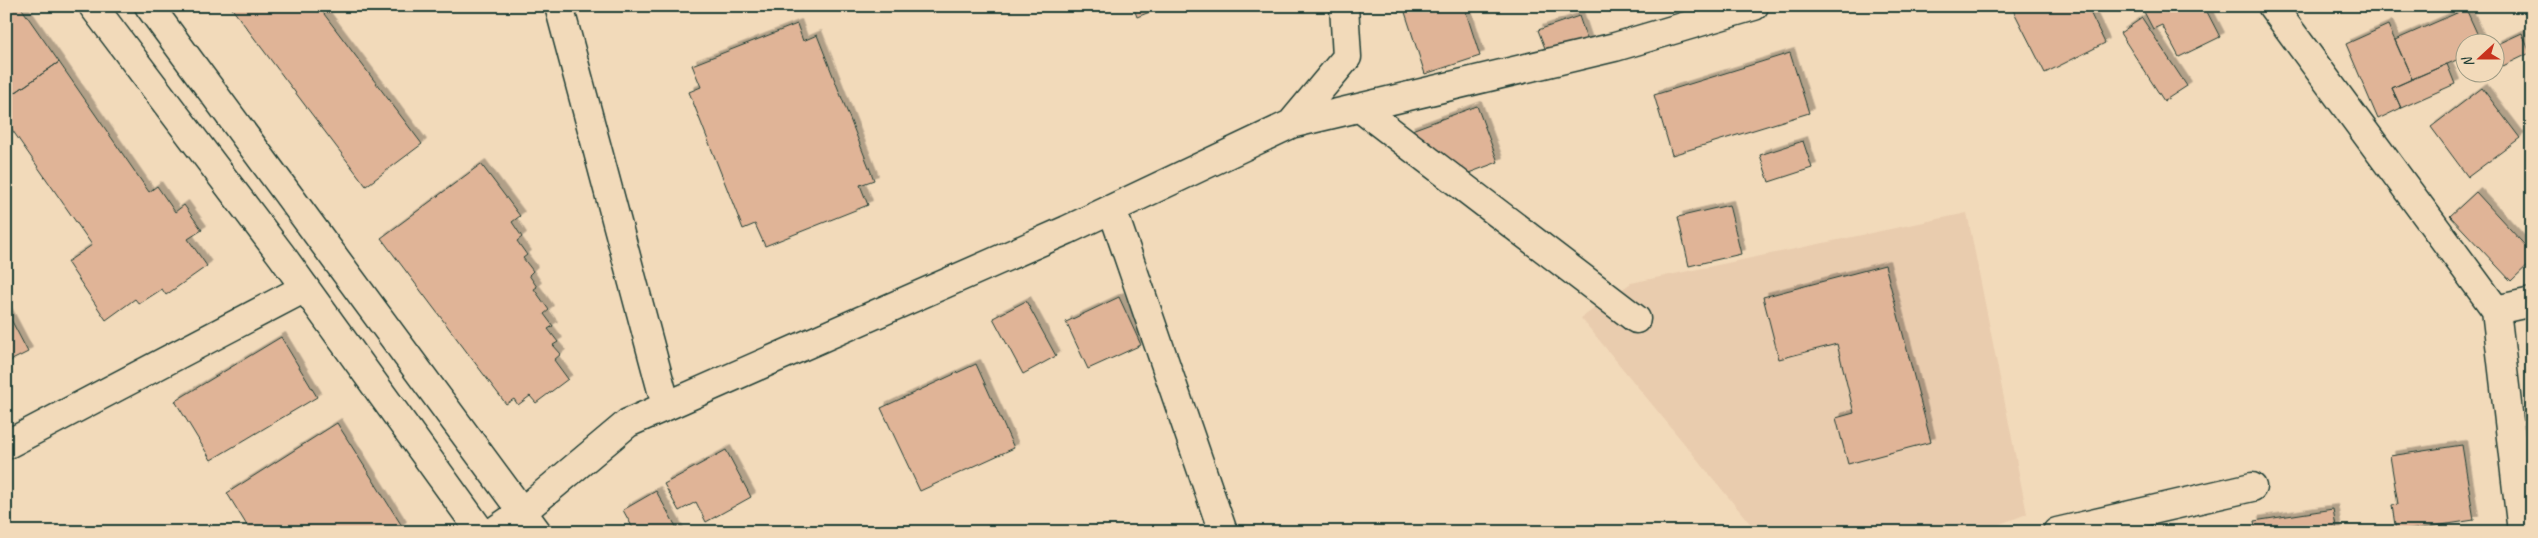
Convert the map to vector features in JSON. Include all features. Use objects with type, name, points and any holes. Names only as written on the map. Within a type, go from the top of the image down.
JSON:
[{"type":"street","points":[[93,6],[305,288],[482,532]]},
{"type":"street","points":[[149,6],[530,522]]},
{"type":"street","points":[[559,6],[666,406]]},
{"type":"street","points":[[1291,124],[1347,57],[1344,6]]},
{"type":"street","points":[[493,532],[530,522],[628,423],[1112,209],[1291,124],[1615,47],[1754,6]]},
{"type":"street","points":[[2272,6],[2496,310],[2522,532]]},
{"type":"street","points":[[1360,108],[1636,319]]},
{"type":"street","points":[[1112,209],[1223,532]]},
{"type":"street","points":[[6,445],[305,288]]},
{"type":"street","points":[[2496,310],[2532,302]]},
{"type":"street","points":[[2057,532],[2252,487]]},
{"type":"shaded area","points":[[1967,213],[2027,514],[1978,532],[1757,532],[1581,318],[1631,283]]},
{"type":"building","points":[[6,6],[20,6],[59,62],[6,99]]},
{"type":"building","points":[[230,6],[318,6],[422,144],[366,186]]},
{"type":"building","points":[[1133,6],[1165,6],[1137,17]]},
{"type":"building","points":[[1403,6],[1464,6],[1480,56],[1425,74]]},
{"type":"building","points":[[2016,6],[2087,6],[2105,43],[2045,73],[2012,8]]},
{"type":"building","points":[[2141,6],[2204,6],[2220,37],[2179,57],[2162,25],[2153,29]]},
{"type":"building","points":[[2390,6],[2405,6],[2393,12]]},
{"type":"building","points":[[2466,9],[2476,32],[2456,32],[2456,60],[2412,79],[2395,40]]},
{"type":"building","points":[[1579,16],[1588,43],[1548,56],[1538,30]]},
{"type":"building","points":[[2142,18],[2187,86],[2164,101],[2120,33]]},
{"type":"building","points":[[797,24],[803,41],[817,35],[874,180],[860,185],[868,205],[765,246],[755,224],[743,229],[689,92],[701,87],[692,65]]},
{"type":"building","points":[[2388,25],[2412,79],[2392,88],[2401,108],[2378,119],[2346,44]]},
{"type":"building","points":[[2522,33],[2530,53],[2506,65],[2506,40]]},
{"type":"building","points":[[1790,53],[1809,113],[1672,155],[1654,95]]},
{"type":"building","points":[[59,62],[149,192],[157,186],[175,212],[184,205],[202,230],[188,239],[207,266],[166,295],[162,289],[139,304],[135,299],[106,320],[67,262],[92,245],[6,121],[6,99]]},
{"type":"building","points":[[2447,64],[2455,84],[2401,108],[2392,88]]},
{"type":"building","points":[[2482,88],[2520,138],[2468,177],[2431,127]]},
{"type":"building","points":[[1477,106],[1498,162],[1458,177],[1409,131]]},
{"type":"building","points":[[1803,141],[1812,168],[1769,182],[1760,155]]},
{"type":"building","points":[[481,164],[520,216],[512,222],[522,237],[517,241],[527,255],[523,258],[533,271],[529,275],[537,287],[534,289],[549,310],[544,314],[553,326],[548,329],[558,342],[553,345],[561,354],[554,360],[568,379],[536,403],[530,396],[518,405],[514,399],[506,404],[381,238]]},
{"type":"building","points":[[2476,192],[2532,253],[2532,261],[2511,281],[2450,216]]},
{"type":"building","points":[[1729,205],[1741,254],[1689,266],[1678,217]]},
{"type":"building","points":[[1885,265],[1931,442],[1848,464],[1836,418],[1854,413],[1837,344],[1779,359],[1763,297]]},
{"type":"building","points":[[1119,297],[1141,345],[1088,369],[1066,322]]},
{"type":"building","points":[[1026,301],[1056,356],[1023,374],[993,318]]},
{"type":"building","points":[[6,310],[28,352],[6,363]]},
{"type":"building","points":[[281,337],[317,397],[211,460],[175,401]]},
{"type":"building","points":[[976,364],[1014,448],[920,491],[881,408]]},
{"type":"building","points":[[337,423],[402,526],[393,532],[251,532],[227,493]]},
{"type":"building","points":[[2462,445],[2474,520],[2396,532],[2392,505],[2398,504],[2390,456]]},
{"type":"building","points":[[726,450],[751,497],[706,522],[696,502],[679,511],[664,484]]},
{"type":"building","points":[[656,491],[679,532],[635,532],[623,510]]},
{"type":"building","points":[[2333,509],[2337,532],[2256,532],[2254,521]]}]
